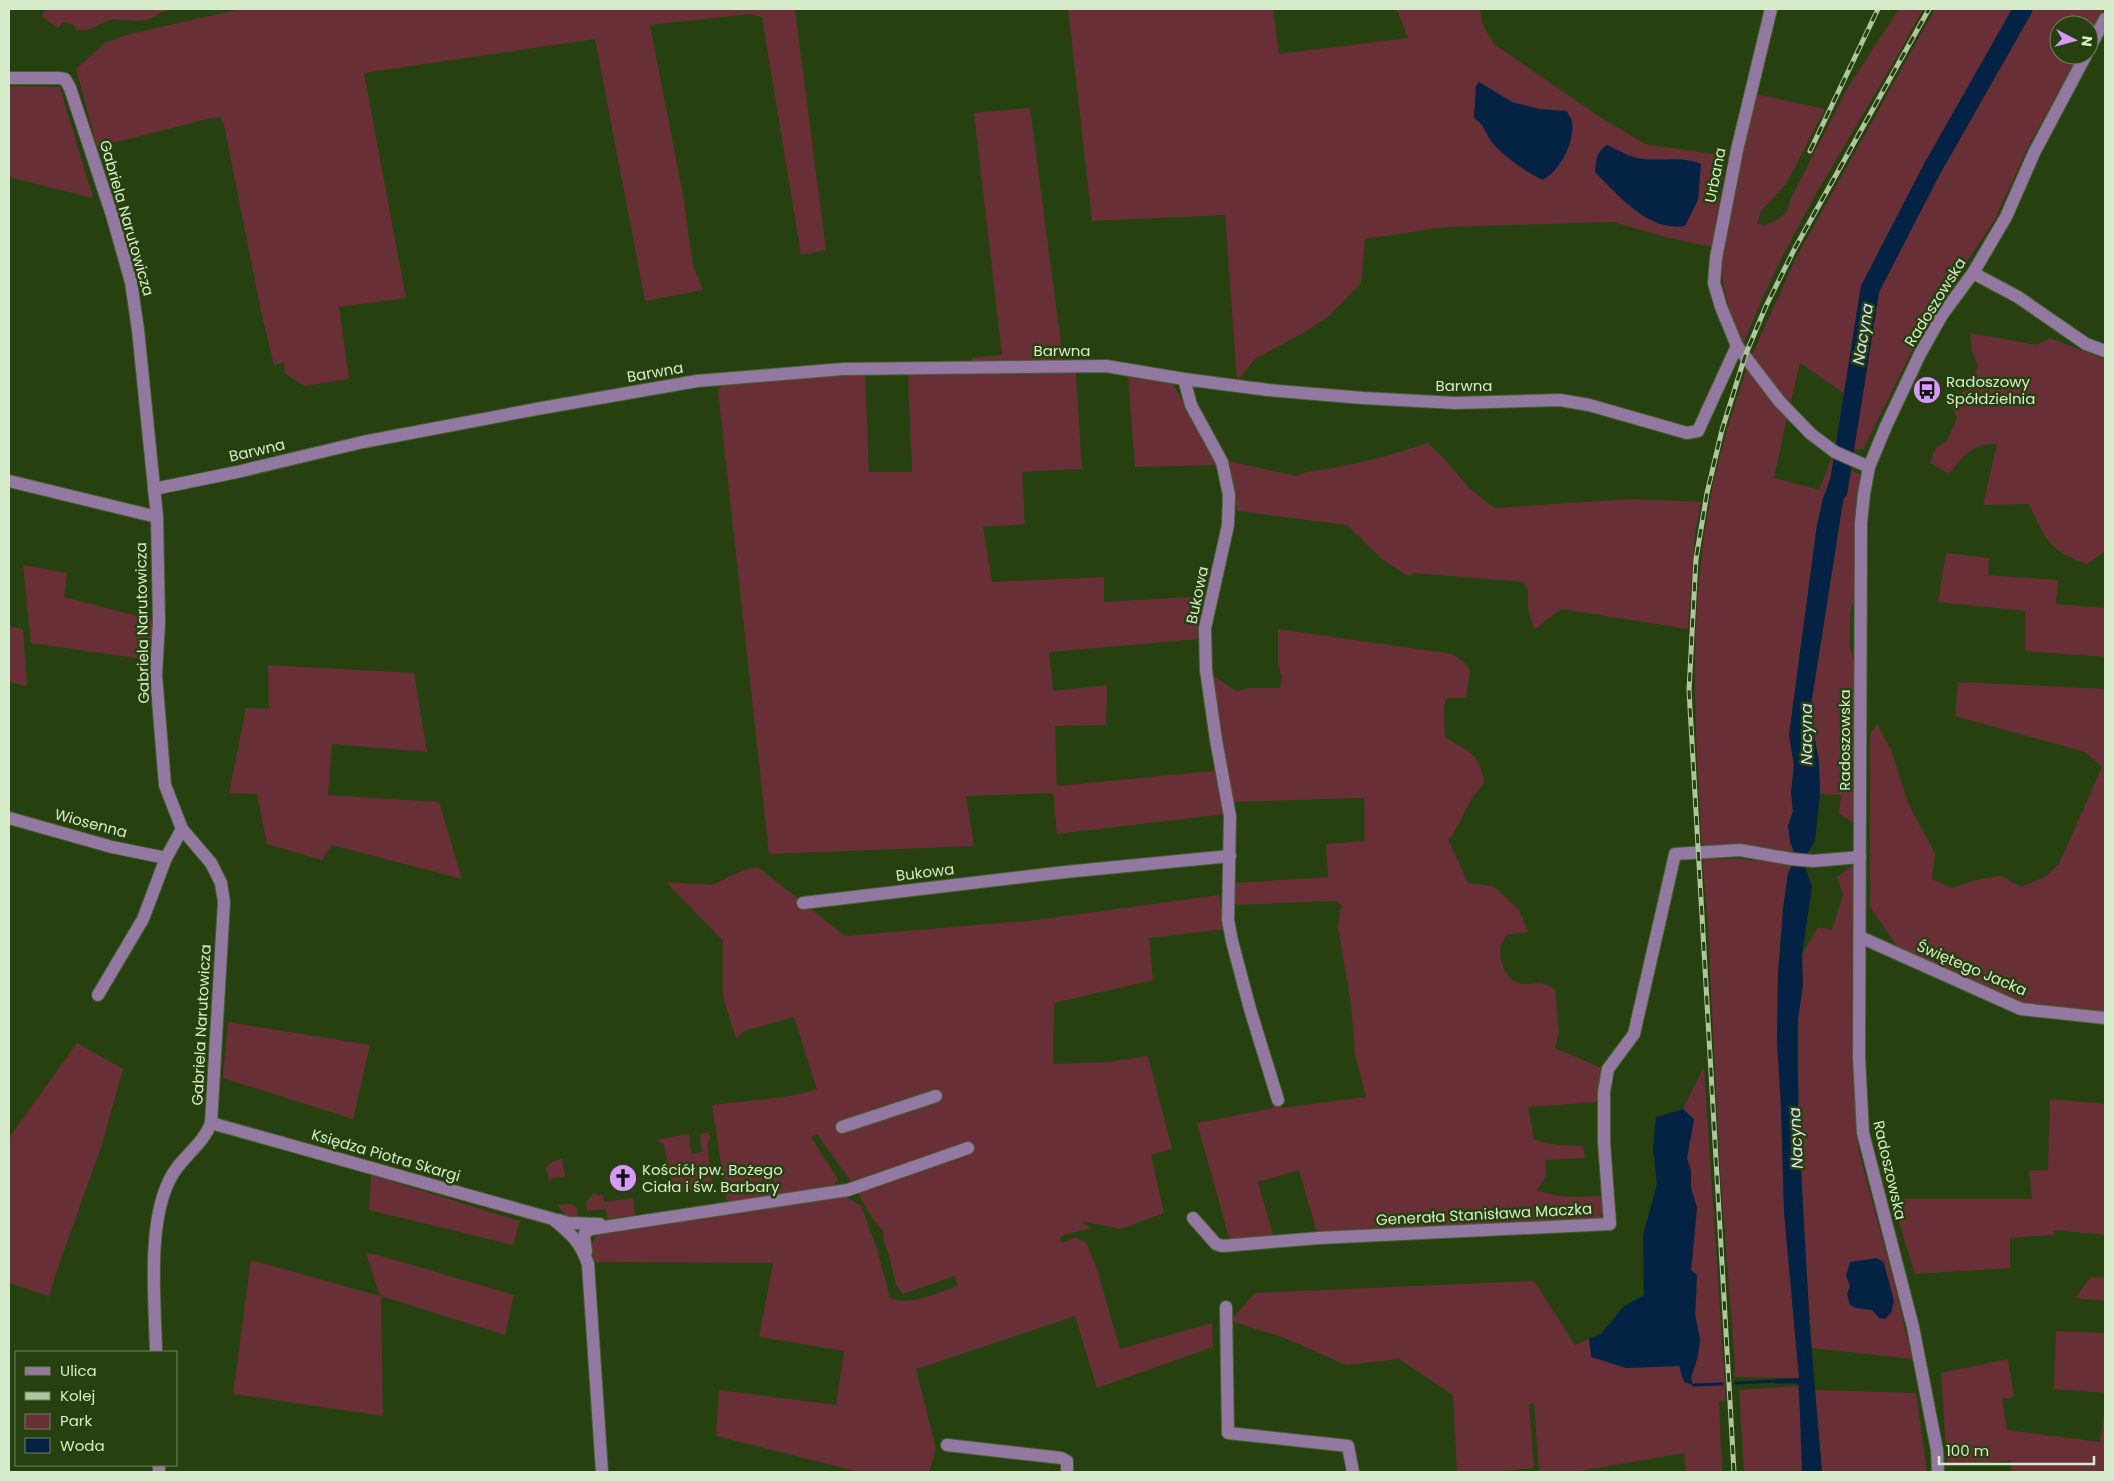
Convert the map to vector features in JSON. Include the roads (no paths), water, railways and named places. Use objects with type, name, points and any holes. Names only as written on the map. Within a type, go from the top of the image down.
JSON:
[{"type":"street","name":"Urbana","points":[[1737,346],[1721,307],[1714,283],[1716,258],[1737,150],[1771,9]]},
{"type":"street","points":[[2099,30],[2105,19]]},
{"type":"street","name":"Radoszowska","points":[[1938,1472],[1937,1450],[1913,1327],[1862,1133],[1859,1057],[1861,523],[1869,467],[1920,354],[1942,315],[1973,273],[2006,216],[2034,153],[2081,65]]},
{"type":"street","name":"Gabriela Narutowicza","points":[[9,78],[65,79],[77,107],[112,215],[131,282],[138,330],[157,517],[160,622],[156,675],[165,785],[182,829],[211,863],[221,883],[224,902],[211,1122],[208,1133],[177,1167],[163,1195],[154,1262],[156,1351]]},
{"type":"street","points":[[1973,273],[2018,297],[2086,344],[2105,351]]},
{"type":"street","name":"Barwna","points":[[154,488],[237,472],[363,442],[697,381],[843,369],[1106,366],[1268,390],[1363,398],[1456,403],[1560,400],[1589,405],[1687,433],[1698,431],[1737,346]]},
{"type":"street","points":[[1737,346],[1780,402],[1811,434],[1835,452],[1869,467]]},
{"type":"street","name":"Bukowa","points":[[1184,379],[1191,405],[1222,462],[1229,495],[1228,525],[1205,628],[1207,679],[1230,816],[1228,920],[1250,1009],[1278,1100]]},
{"type":"street","points":[[9,481],[157,517]]},
{"type":"street","name":"Wiosenna","points":[[9,818],[112,847],[166,858]]},
{"type":"street","points":[[98,995],[143,919],[166,858],[182,829]]},
{"type":"street","name":"Generała Stanisława Maczka","points":[[1193,1218],[1216,1244],[1222,1246],[1319,1238],[1610,1224],[1604,1142],[1604,1092],[1608,1069],[1634,1034],[1675,854],[1740,850],[1813,861],[1860,857]]},
{"type":"street","name":"Bukowa","points":[[803,903],[1065,872],[1230,856]]},
{"type":"street","name":"Świętego Jacka","points":[[1860,937],[2020,1009],[2105,1018]]},
{"type":"street","points":[[842,1126],[936,1096]]},
{"type":"street","name":"Księdza Piotra Skargi","points":[[211,1122],[568,1223],[615,1225]]},
{"type":"street","name":"Księdza Piotra Skargi","points":[[602,1472],[588,1264],[584,1237],[586,1232],[591,1229],[615,1225],[848,1190],[968,1148]]},
{"type":"street","name":"Księdza Piotra Skargi","points":[[553,1219],[573,1235],[582,1248],[588,1264]]},
{"type":"street","points":[[1226,1307],[1228,1433],[1348,1446],[1353,1472]]},
{"type":"street","points":[[947,1445],[1061,1458],[1067,1462],[1067,1472]]},
{"type":"water","points":[[1479,82],[1512,102],[1539,109],[1567,111],[1572,121],[1569,147],[1555,170],[1543,180],[1508,158],[1496,147],[1485,129],[1474,118],[1476,86]]},
{"type":"water","points":[[1607,145],[1638,158],[1680,159],[1701,164],[1698,200],[1685,226],[1671,226],[1646,218],[1624,201],[1595,172],[1597,157]]},
{"type":"water","points":[[1836,463],[1848,470],[1810,711],[1819,762],[1820,794],[1815,841],[1806,856],[1795,855],[1790,842],[1788,826],[1793,811],[1791,793],[1794,765],[1789,735],[1817,525],[1823,499]]},
{"type":"water","points":[[1793,864],[1805,867],[1812,886],[1802,955],[1803,985],[1798,1019],[1798,1115],[1810,1331],[1822,1472],[1802,1472],[1799,1385],[1793,1383],[1775,1384],[1776,1379],[1799,1378],[1784,1211],[1777,1041],[1778,975],[1783,909],[1788,873]]},
{"type":"water","points":[[1683,1109],[1694,1119],[1687,1158],[1691,1171],[1691,1188],[1697,1208],[1691,1270],[1697,1275],[1695,1314],[1700,1339],[1698,1356],[1691,1378],[1693,1385],[1684,1382],[1679,1366],[1626,1368],[1591,1357],[1589,1339],[1601,1334],[1623,1307],[1644,1295],[1643,1235],[1657,1184],[1653,1148],[1656,1117]]},
{"type":"water","points":[[1877,1258],[1884,1263],[1894,1301],[1891,1313],[1885,1319],[1879,1318],[1872,1310],[1856,1308],[1850,1305],[1847,1294],[1850,1286],[1846,1276],[1850,1262]]},
{"type":"waterway","name":"Nacyna","points":[[1838,491],[1870,289],[1932,169],[2023,9]]},
{"type":"waterway","points":[[1736,1383],[1778,1381]]},
{"type":"waterway","points":[[1693,1385],[1722,1384]]},
{"type":"railway","points":[[1810,151],[1878,9]]},
{"type":"railway","points":[[1734,1472],[1689,690],[1696,559],[1707,493],[1722,430],[1745,356],[1766,306],[1795,248],[1929,9]]},
{"type":"place","name":"Radoszowy Spółdzielnia","points":[[1927,390]]},
{"type":"place","name":"Kościół pw. Bożego Ciała i św. Barbary","points":[[623,1178]]}]
